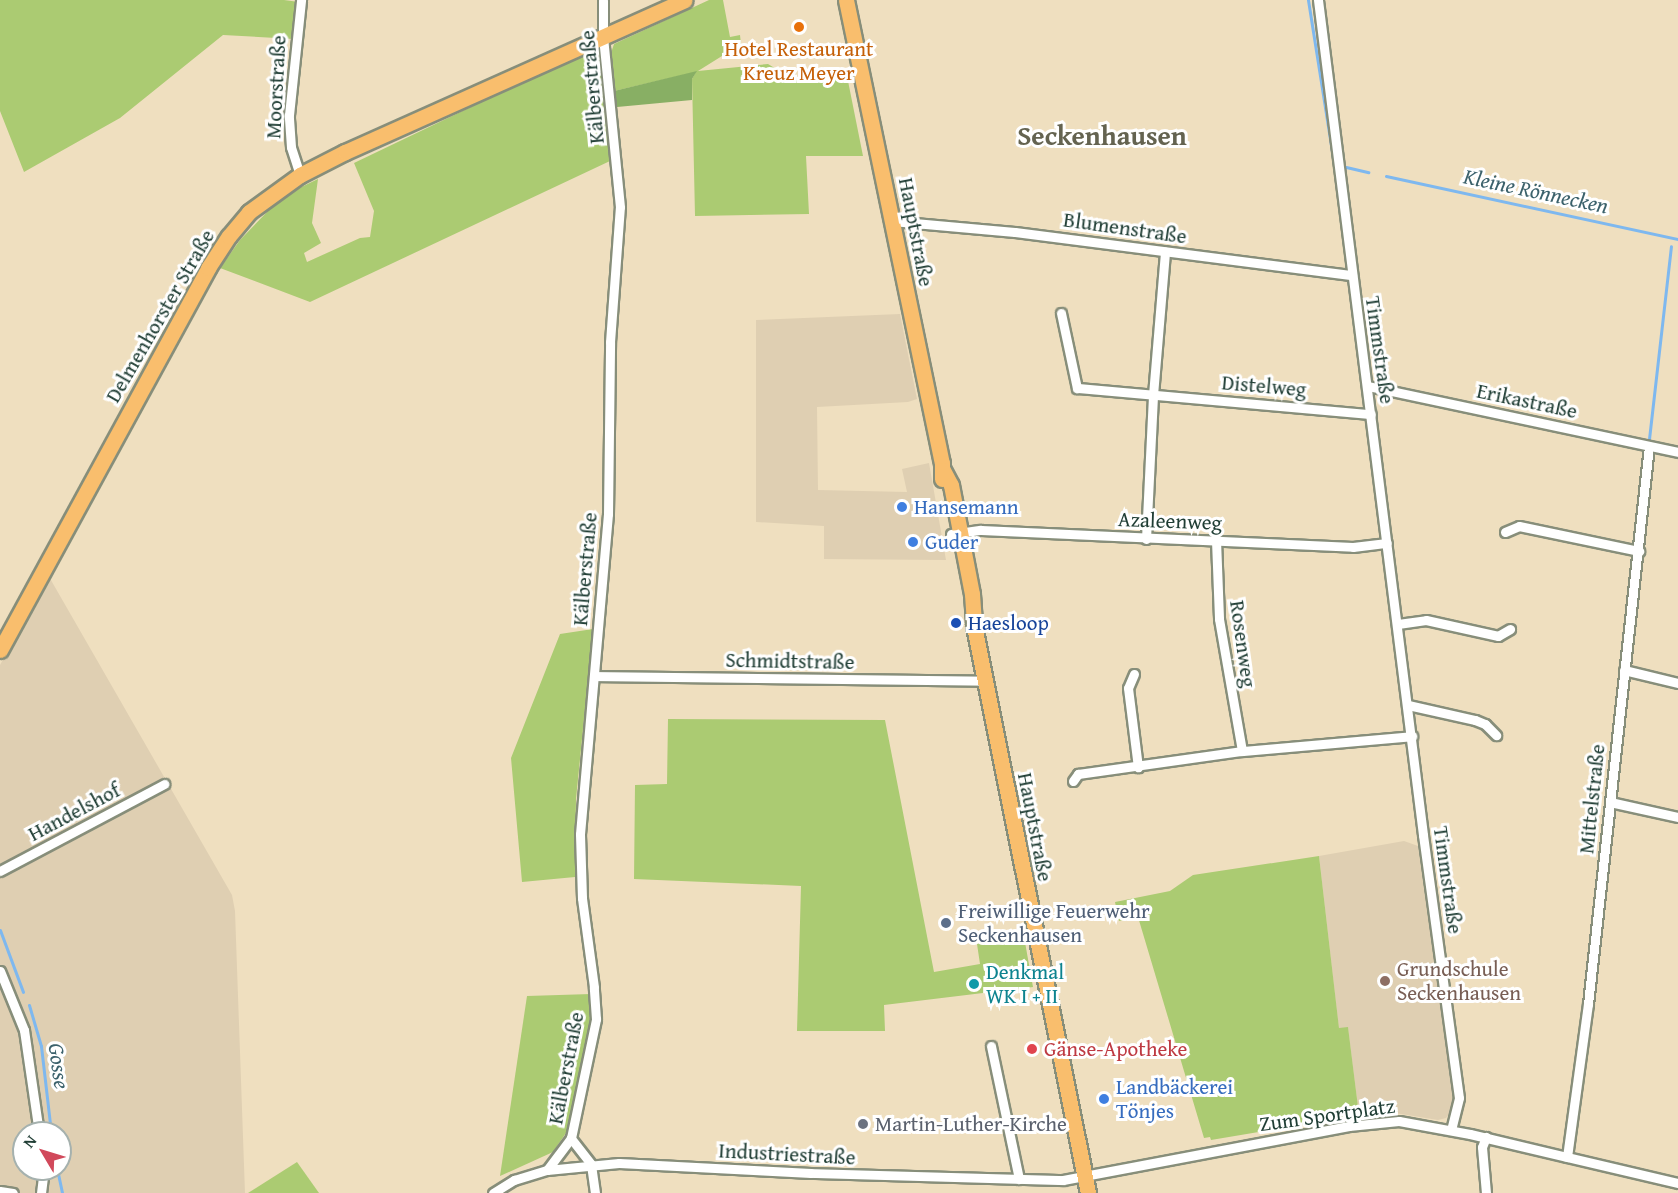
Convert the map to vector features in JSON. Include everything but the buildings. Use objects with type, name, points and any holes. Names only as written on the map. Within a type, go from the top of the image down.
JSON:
[{"type":"main road","name":"Delmenhorster Straße","points":[[0,650],[208,268],[229,236],[249,212],[300,175],[685,0]]},
{"type":"main road","name":"Hauptstraße","points":[[847,1],[943,470],[942,487],[956,533],[963,595],[971,610],[1088,1193]]},
{"type":"street","name":"Moorstraße","points":[[300,175],[291,147],[289,115],[301,0]]},
{"type":"street","name":"Kälberstraße","points":[[547,1170],[571,1138],[596,1020],[582,898],[580,834],[608,514],[610,342],[620,207],[603,36],[603,0]]},
{"type":"street","name":"Timmstraße","points":[[1318,0],[1459,1098],[1451,1130]]},
{"type":"street","name":"Blumenstraße","points":[[892,221],[1015,232],[1352,275]]},
{"type":"street","points":[[1146,539],[1153,395],[1165,252]]},
{"type":"street","name":"Distelweg","points":[[1061,313],[1077,388],[1371,414]]},
{"type":"street","name":"Erikastraße","points":[[1368,386],[1678,452]]},
{"type":"street","name":"Mittelstraße","points":[[1567,1157],[1587,1016],[1649,446]]},
{"type":"street","points":[[1504,531],[1519,526],[1639,551]]},
{"type":"street","name":"Azaleenweg","points":[[956,533],[981,530],[1353,548],[1387,543]]},
{"type":"street","name":"Rosenweg","points":[[1216,540],[1219,619],[1242,751]]},
{"type":"street","points":[[1398,624],[1426,620],[1498,636],[1510,629]]},
{"type":"street","points":[[1624,670],[1678,683]]},
{"type":"street","points":[[1134,674],[1128,688],[1138,766]]},
{"type":"street","name":"Schmidtstraße","points":[[594,676],[985,681]]},
{"type":"street","points":[[1408,705],[1475,720],[1485,724],[1496,735]]},
{"type":"street","points":[[1073,782],[1078,774],[1242,751],[1412,736]]},
{"type":"street","name":"Handelshof","points":[[0,871],[164,784]]},
{"type":"street","points":[[1610,802],[1678,817]]},
{"type":"street","points":[[0,970],[24,1030],[37,1121]]},
{"type":"street","points":[[991,1046],[1018,1179]]},
{"type":"street","name":"Zum Sportplatz","points":[[1084,1177],[1373,1123],[1415,1122],[1678,1183]]},
{"type":"street","points":[[1486,1137],[1482,1147],[1486,1193]]},
{"type":"street","name":"Kälberstraße","points":[[571,1138],[591,1164]]},
{"type":"street","points":[[591,1164],[595,1193]]},
{"type":"street","name":"Industriestraße","points":[[493,1193],[514,1180],[547,1170],[591,1164],[1018,1179],[1063,1180],[1084,1177]]},
{"type":"street","points":[[0,1191],[12,1193]]},
{"type":"shaded area","points":[[900,314],[917,399],[908,402],[817,407],[818,490],[907,492],[902,469],[929,463],[946,560],[824,559],[824,526],[756,522],[756,320]]},
{"type":"shaded area","points":[[48,575],[232,895],[235,911],[245,1193],[0,1193],[0,665]]},
{"type":"shaded area","name":"Grundschule Seckenhausen","points":[[1404,841],[1418,846],[1454,1105],[1446,1118],[1438,1120],[1389,1112],[1359,1115],[1348,1028],[1339,1029],[1319,856]]},
{"type":"green space","points":[[0,0],[284,0],[299,2],[294,39],[223,35],[120,118],[24,172],[0,111]]},
{"type":"green space","points":[[709,0],[723,0],[730,37],[740,35],[741,44],[729,46],[730,51],[698,71],[768,64],[791,78],[846,71],[863,156],[806,156],[809,214],[695,216],[692,79],[696,72],[614,91],[611,53],[614,44]]},
{"type":"green space","points":[[592,49],[597,50],[600,57],[610,161],[310,302],[220,268],[240,240],[268,211],[291,192],[318,179],[312,223],[321,243],[304,253],[307,262],[360,238],[370,237],[374,211],[354,163]]},
{"type":"green space","points":[[697,71],[692,79],[692,100],[617,107],[614,91]]},
{"type":"green space","points":[[593,629],[576,799],[575,877],[522,882],[511,758],[560,634]]},
{"type":"green space","points":[[668,719],[885,720],[934,972],[980,964],[977,944],[1023,931],[1033,987],[884,1005],[885,1031],[797,1031],[801,886],[634,879],[635,785],[667,784]]},
{"type":"green space","points":[[1319,856],[1339,1028],[1348,1027],[1359,1115],[1211,1140],[1210,1137],[1204,1138],[1138,917],[1119,921],[1115,902],[1170,891],[1193,875]]},
{"type":"green space","points":[[591,994],[590,1025],[568,1130],[553,1152],[500,1176],[527,996]]},
{"type":"green space","points":[[297,1162],[319,1193],[248,1193]]},
{"type":"waterway","name":"Kleine Rönnecken","points":[[1308,0],[1334,164]]},
{"type":"waterway","points":[[1346,167],[1368,172]]},
{"type":"waterway","name":"Kleine Rönnecken","points":[[1386,176],[1678,239]]},
{"type":"waterway","points":[[1649,439],[1671,246]]},
{"type":"waterway","name":"Gosse","points":[[0,930],[23,992]]},
{"type":"waterway","name":"Gosse","points":[[29,1005],[41,1046],[50,1121]]},
{"type":"waterway","name":"Gosse","points":[[60,1181],[62,1193]]},
{"type":"place","name":"Hotel Restaurant Kreuz Meyer","points":[[799,27]]},
{"type":"place","name":"Hansemann","points":[[902,507]]},
{"type":"place","name":"Guder","points":[[913,542]]},
{"type":"place","name":"Haesloop","points":[[956,623]]},
{"type":"place","name":"Freiwillige Feuerwehr Seckenhausen","points":[[946,923]]},
{"type":"place","name":"Grundschule Seckenhausen","points":[[1385,981]]},
{"type":"place","name":"Denkmal WK I + II","points":[[974,984]]},
{"type":"place","name":"Gänse-Apotheke","points":[[1032,1049]]},
{"type":"place","name":"Landbäckerei Tönjes","points":[[1104,1099]]},
{"type":"place","name":"Martin-Luther-Kirche","points":[[863,1124]]},
{"type":"district","name":"Seckenhausen","points":[[1102,136]]}]
